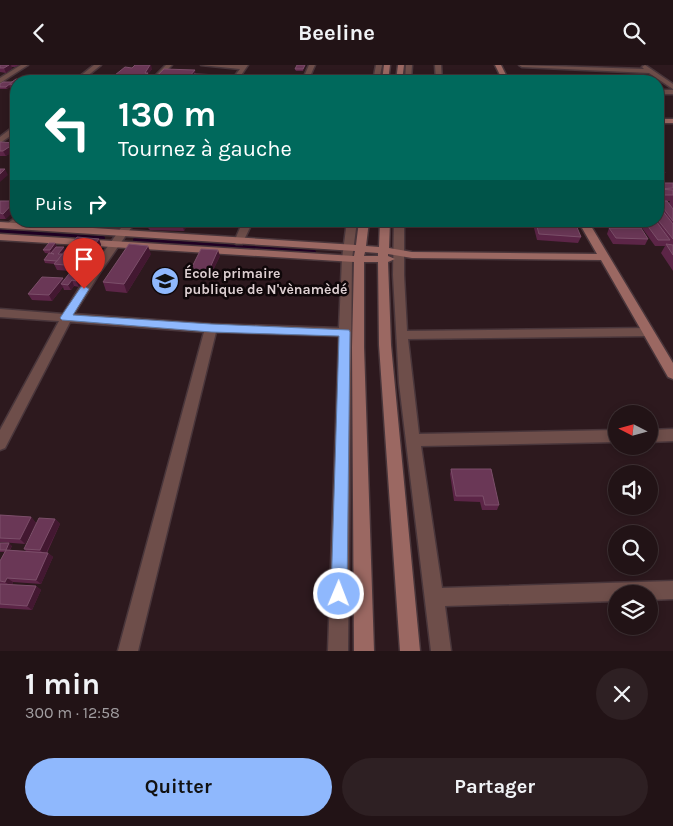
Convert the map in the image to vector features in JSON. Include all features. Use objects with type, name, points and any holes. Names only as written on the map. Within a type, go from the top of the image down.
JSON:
[{"type":"street","points":[[0,81],[25,65]]},
{"type":"street","points":[[85,75],[98,65]]},
{"type":"street","points":[[159,75],[169,65]]},
{"type":"street","points":[[204,65],[245,66]]},
{"type":"street","points":[[522,65],[597,67],[650,71]]},
{"type":"street","points":[[643,65],[656,75]]},
{"type":"street","points":[[43,227],[239,242],[354,254]]},
{"type":"street","points":[[0,444],[66,318],[126,227]]},
{"type":"street","points":[[239,242],[245,227]]},
{"type":"street","points":[[352,227],[358,347],[364,651]]},
{"type":"street","points":[[338,651],[345,332],[354,254],[362,227]]},
{"type":"street","points":[[387,227],[395,255],[412,440],[435,597],[440,651]]},
{"type":"street","points":[[398,227],[385,345],[410,651]]},
{"type":"street","points":[[586,227],[673,374]]},
{"type":"street","points":[[0,237],[113,245],[354,254],[603,257]]},
{"type":"street","points":[[0,313],[211,328],[345,332]]},
{"type":"street","points":[[128,651],[211,328]]},
{"type":"street","points":[[402,335],[648,331]]},
{"type":"street","points":[[658,436],[673,435]]},
{"type":"street","points":[[412,440],[608,436]]},
{"type":"street","points":[[435,597],[673,590]]},
{"type":"building","points":[[0,65],[9,65],[0,68]]},
{"type":"building","points":[[135,65],[150,65],[145,73],[148,73],[145,75],[115,75],[125,67],[132,68]]},
{"type":"building","points":[[297,65],[305,65],[303,69],[295,69]]},
{"type":"building","points":[[164,69],[195,70],[191,75],[158,75]]},
{"type":"building","points":[[10,82],[6,87],[0,87],[0,84]]},
{"type":"building","points":[[0,142],[10,143],[10,146],[0,151]]},
{"type":"building","points":[[664,183],[673,183],[673,188],[664,189]]},
{"type":"building","points":[[664,189],[673,190],[673,195],[664,195]]},
{"type":"building","points":[[0,201],[10,201],[10,206],[3,214],[0,213]]},
{"type":"building","points":[[664,201],[667,201],[673,209],[673,221],[664,209]]},
{"type":"building","points":[[664,213],[673,224],[673,239],[664,227]]},
{"type":"building","points":[[537,227],[577,227],[581,237],[539,234]]},
{"type":"building","points":[[648,227],[660,227],[670,240],[658,240]]},
{"type":"building","points":[[609,228],[641,228],[648,239],[616,238]]},
{"type":"building","points":[[77,237],[99,239],[86,256],[94,257],[76,281],[72,280],[68,285],[61,284],[75,266],[54,264]]},
{"type":"building","points":[[49,243],[55,243],[50,250],[43,250]]},
{"type":"building","points":[[129,244],[148,246],[124,284],[103,282]]},
{"type":"building","points":[[666,244],[673,245],[673,255]]},
{"type":"building","points":[[56,247],[64,247],[58,254],[62,254],[57,261],[44,260],[49,253],[54,254],[51,253]]},
{"type":"building","points":[[201,249],[218,250],[209,270],[191,269]]},
{"type":"building","points":[[42,277],[63,278],[49,295],[28,294]]},
{"type":"building","points":[[451,469],[491,469],[499,505],[485,505],[483,496],[456,496]]},
{"type":"building","points":[[0,515],[31,517],[20,539],[0,538]]},
{"type":"building","points":[[39,518],[55,519],[40,550],[24,549]]},
{"type":"building","points":[[0,543],[9,543],[6,550],[0,550]]},
{"type":"building","points":[[6,550],[48,553],[36,580],[7,578],[5,582],[0,581],[0,561]]},
{"type":"building","points":[[0,584],[36,586],[27,606],[0,604]]},
{"type":"waterway","points":[[0,231],[103,238]]},
{"type":"waterway","points":[[135,240],[314,252]]},
{"type":"place","name":"École primaire publique de N'vènamèdé","points":[[165,281]]},
{"type":"route","points":[[84,289],[66,318],[211,328],[345,332],[339,594]]}]
